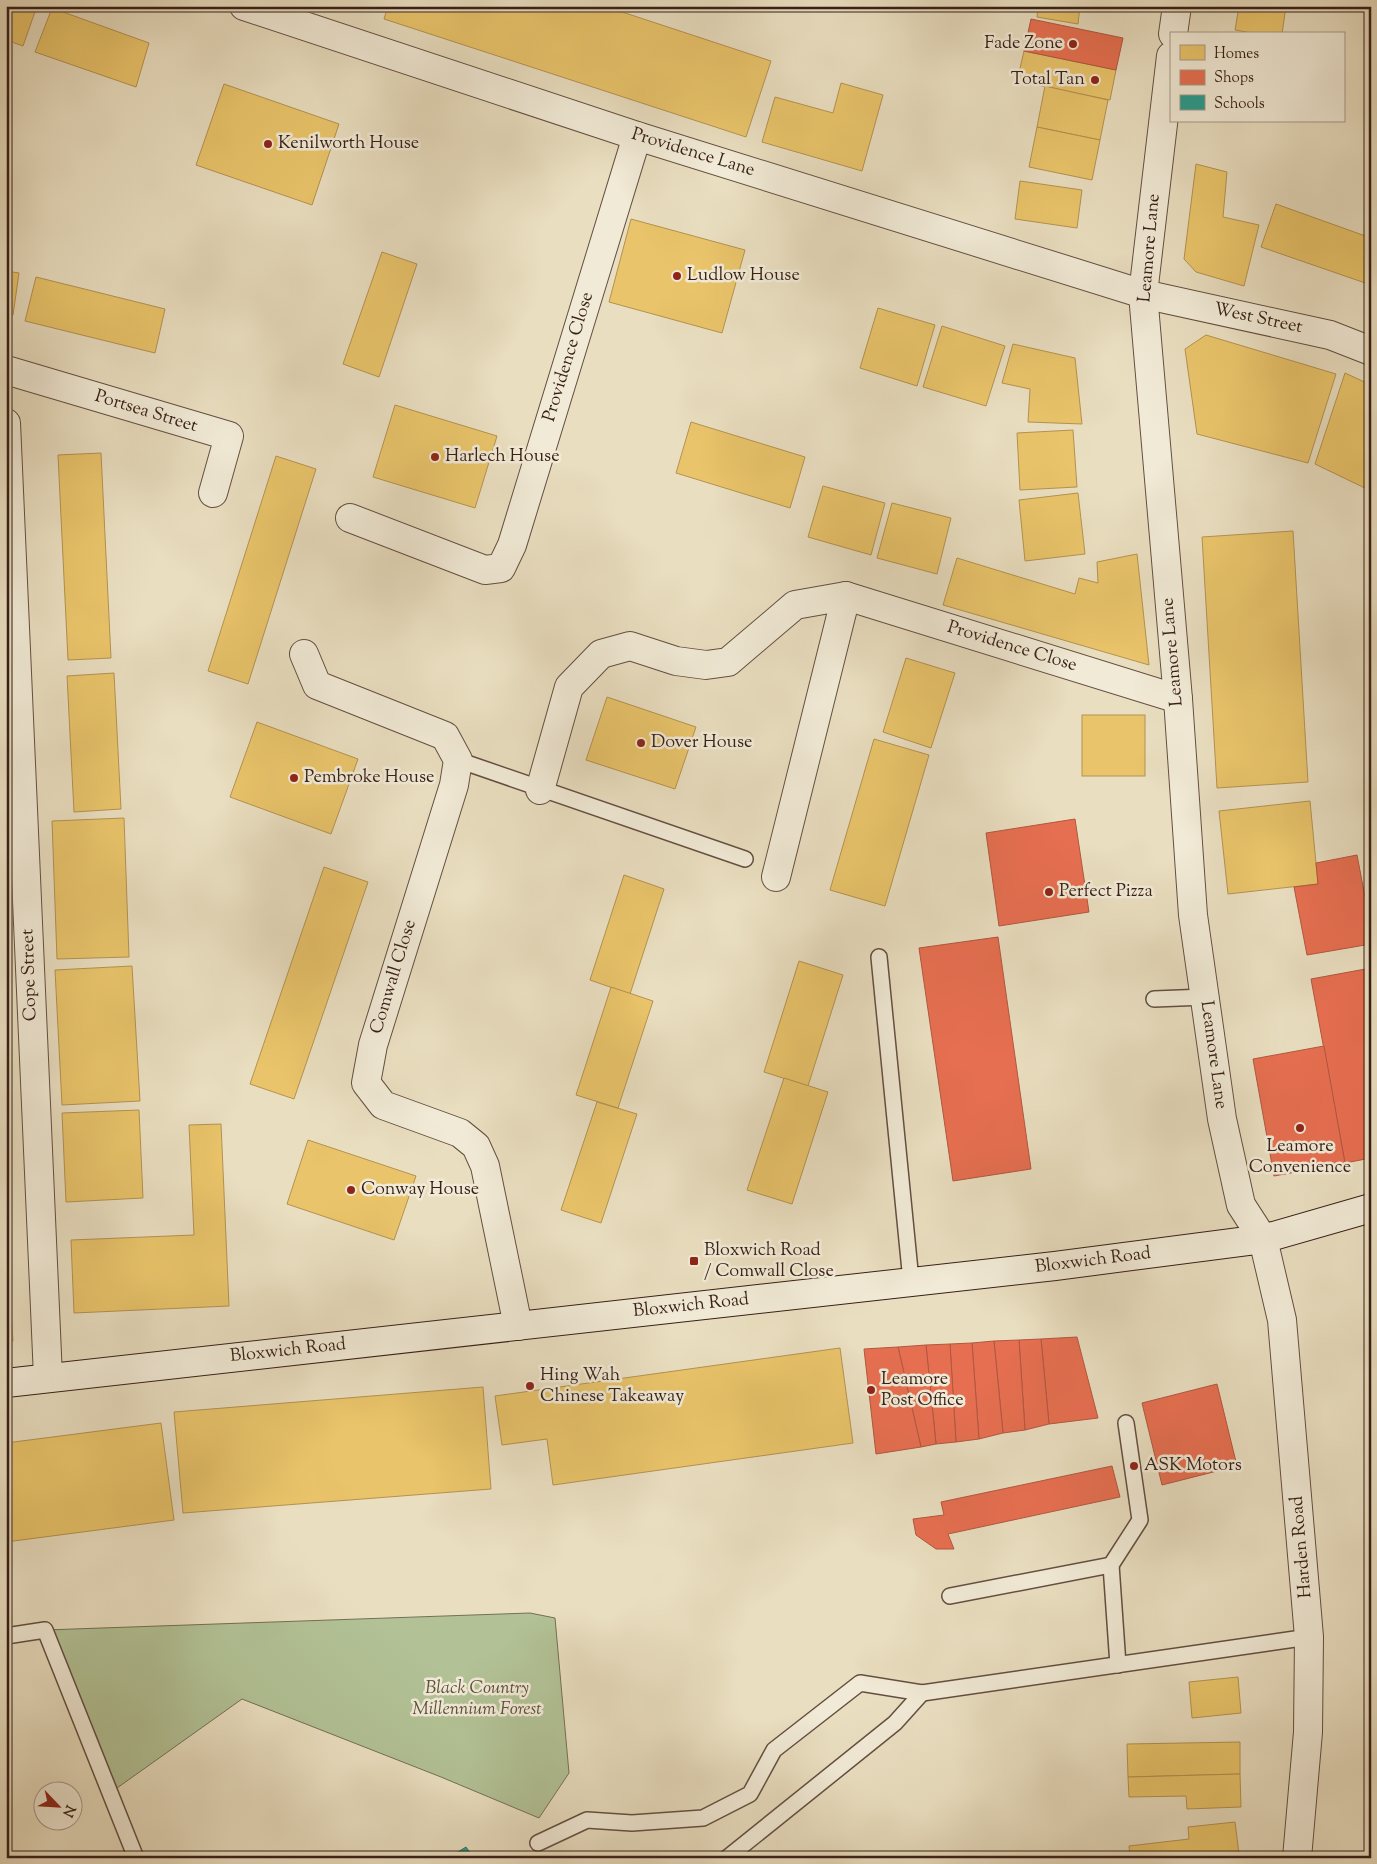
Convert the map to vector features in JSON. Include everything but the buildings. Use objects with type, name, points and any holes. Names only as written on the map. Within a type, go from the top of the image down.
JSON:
[{"type":"street","name":"Providence Lane","points":[[244,6],[637,136],[1143,294]]},
{"type":"street","points":[[1173,32],[1176,6]]},
{"type":"street","name":"Leamore Lane","points":[[1170,64],[1143,294],[1178,699],[1192,915],[1222,1119],[1241,1205],[1263,1239]]},
{"type":"street","name":"Providence Close","points":[[350,518],[484,570],[501,568],[512,545],[637,136]]},
{"type":"street","name":"West Street","points":[[1143,294],[1330,335],[1371,351]]},
{"type":"street","name":"Portsea Street","points":[[6,370],[229,436],[213,492]]},
{"type":"street","name":"Cope Street","points":[[6,423],[48,1377]]},
{"type":"street","name":"Providence Close","points":[[540,790],[569,687],[601,654],[630,646],[676,661],[706,665],[728,662],[795,605],[846,596],[1178,699]]},
{"type":"street","points":[[776,877],[846,596]]},
{"type":"street","points":[[304,654],[317,685],[446,736],[458,760]]},
{"type":"street","name":"Comwall Close","points":[[458,760],[454,785],[373,1045],[366,1083],[383,1105],[460,1133],[476,1146],[485,1166],[518,1326]]},
{"type":"street","name":"Bloxwich Road","points":[[6,1383],[1055,1266],[1263,1239],[1371,1208]]},
{"type":"street","name":"Harden Road","points":[[1263,1239],[1282,1320],[1309,1637],[1308,1732],[1297,1858]]},
{"type":"lane","points":[[458,760],[540,790],[745,859]]},
{"type":"lane","points":[[878,957],[911,1281]]},
{"type":"lane","points":[[1154,999],[1205,998]]},
{"type":"lane","points":[[1118,1665],[1110,1565],[1140,1520],[1126,1423]]},
{"type":"lane","points":[[950,1596],[1110,1565]]},
{"type":"lane","points":[[6,1636],[45,1630],[136,1858]]},
{"type":"lane","points":[[538,1843],[587,1820],[632,1823],[703,1818],[750,1794],[774,1750],[860,1683],[922,1693],[1309,1637]]},
{"type":"lane","points":[[727,1858],[895,1723],[922,1693]]},
{"type":"green space","name":"Black Country Millennium Forest","points":[[530,1613],[555,1618],[569,1773],[539,1818],[441,1777],[242,1699],[110,1793],[45,1630]]},
{"type":"place","name":"Fade Zone","points":[[1073,44]]},
{"type":"place","name":"Total Tan","points":[[1095,80]]},
{"type":"place","name":"Kenilworth House","points":[[268,144]]},
{"type":"place","name":"Ludlow House","points":[[677,276]]},
{"type":"place","name":"Harlech House","points":[[435,457]]},
{"type":"place","name":"Dover House","points":[[641,743]]},
{"type":"place","name":"Pembroke House","points":[[294,778]]},
{"type":"place","name":"Perfect Pizza","points":[[1049,892]]},
{"type":"place","name":"Leamore Convenience","points":[[1300,1128]]},
{"type":"place","name":"Conway House","points":[[351,1190]]},
{"type":"place","name":"Bloxwich Road / Comwall Close","points":[[694,1261]]},
{"type":"place","name":"Hing Wah Chinese Takeaway","points":[[530,1386]]},
{"type":"place","name":"Leamore Post Office","points":[[871,1390]]},
{"type":"place","name":"ASK Motors","points":[[1134,1466]]}]
